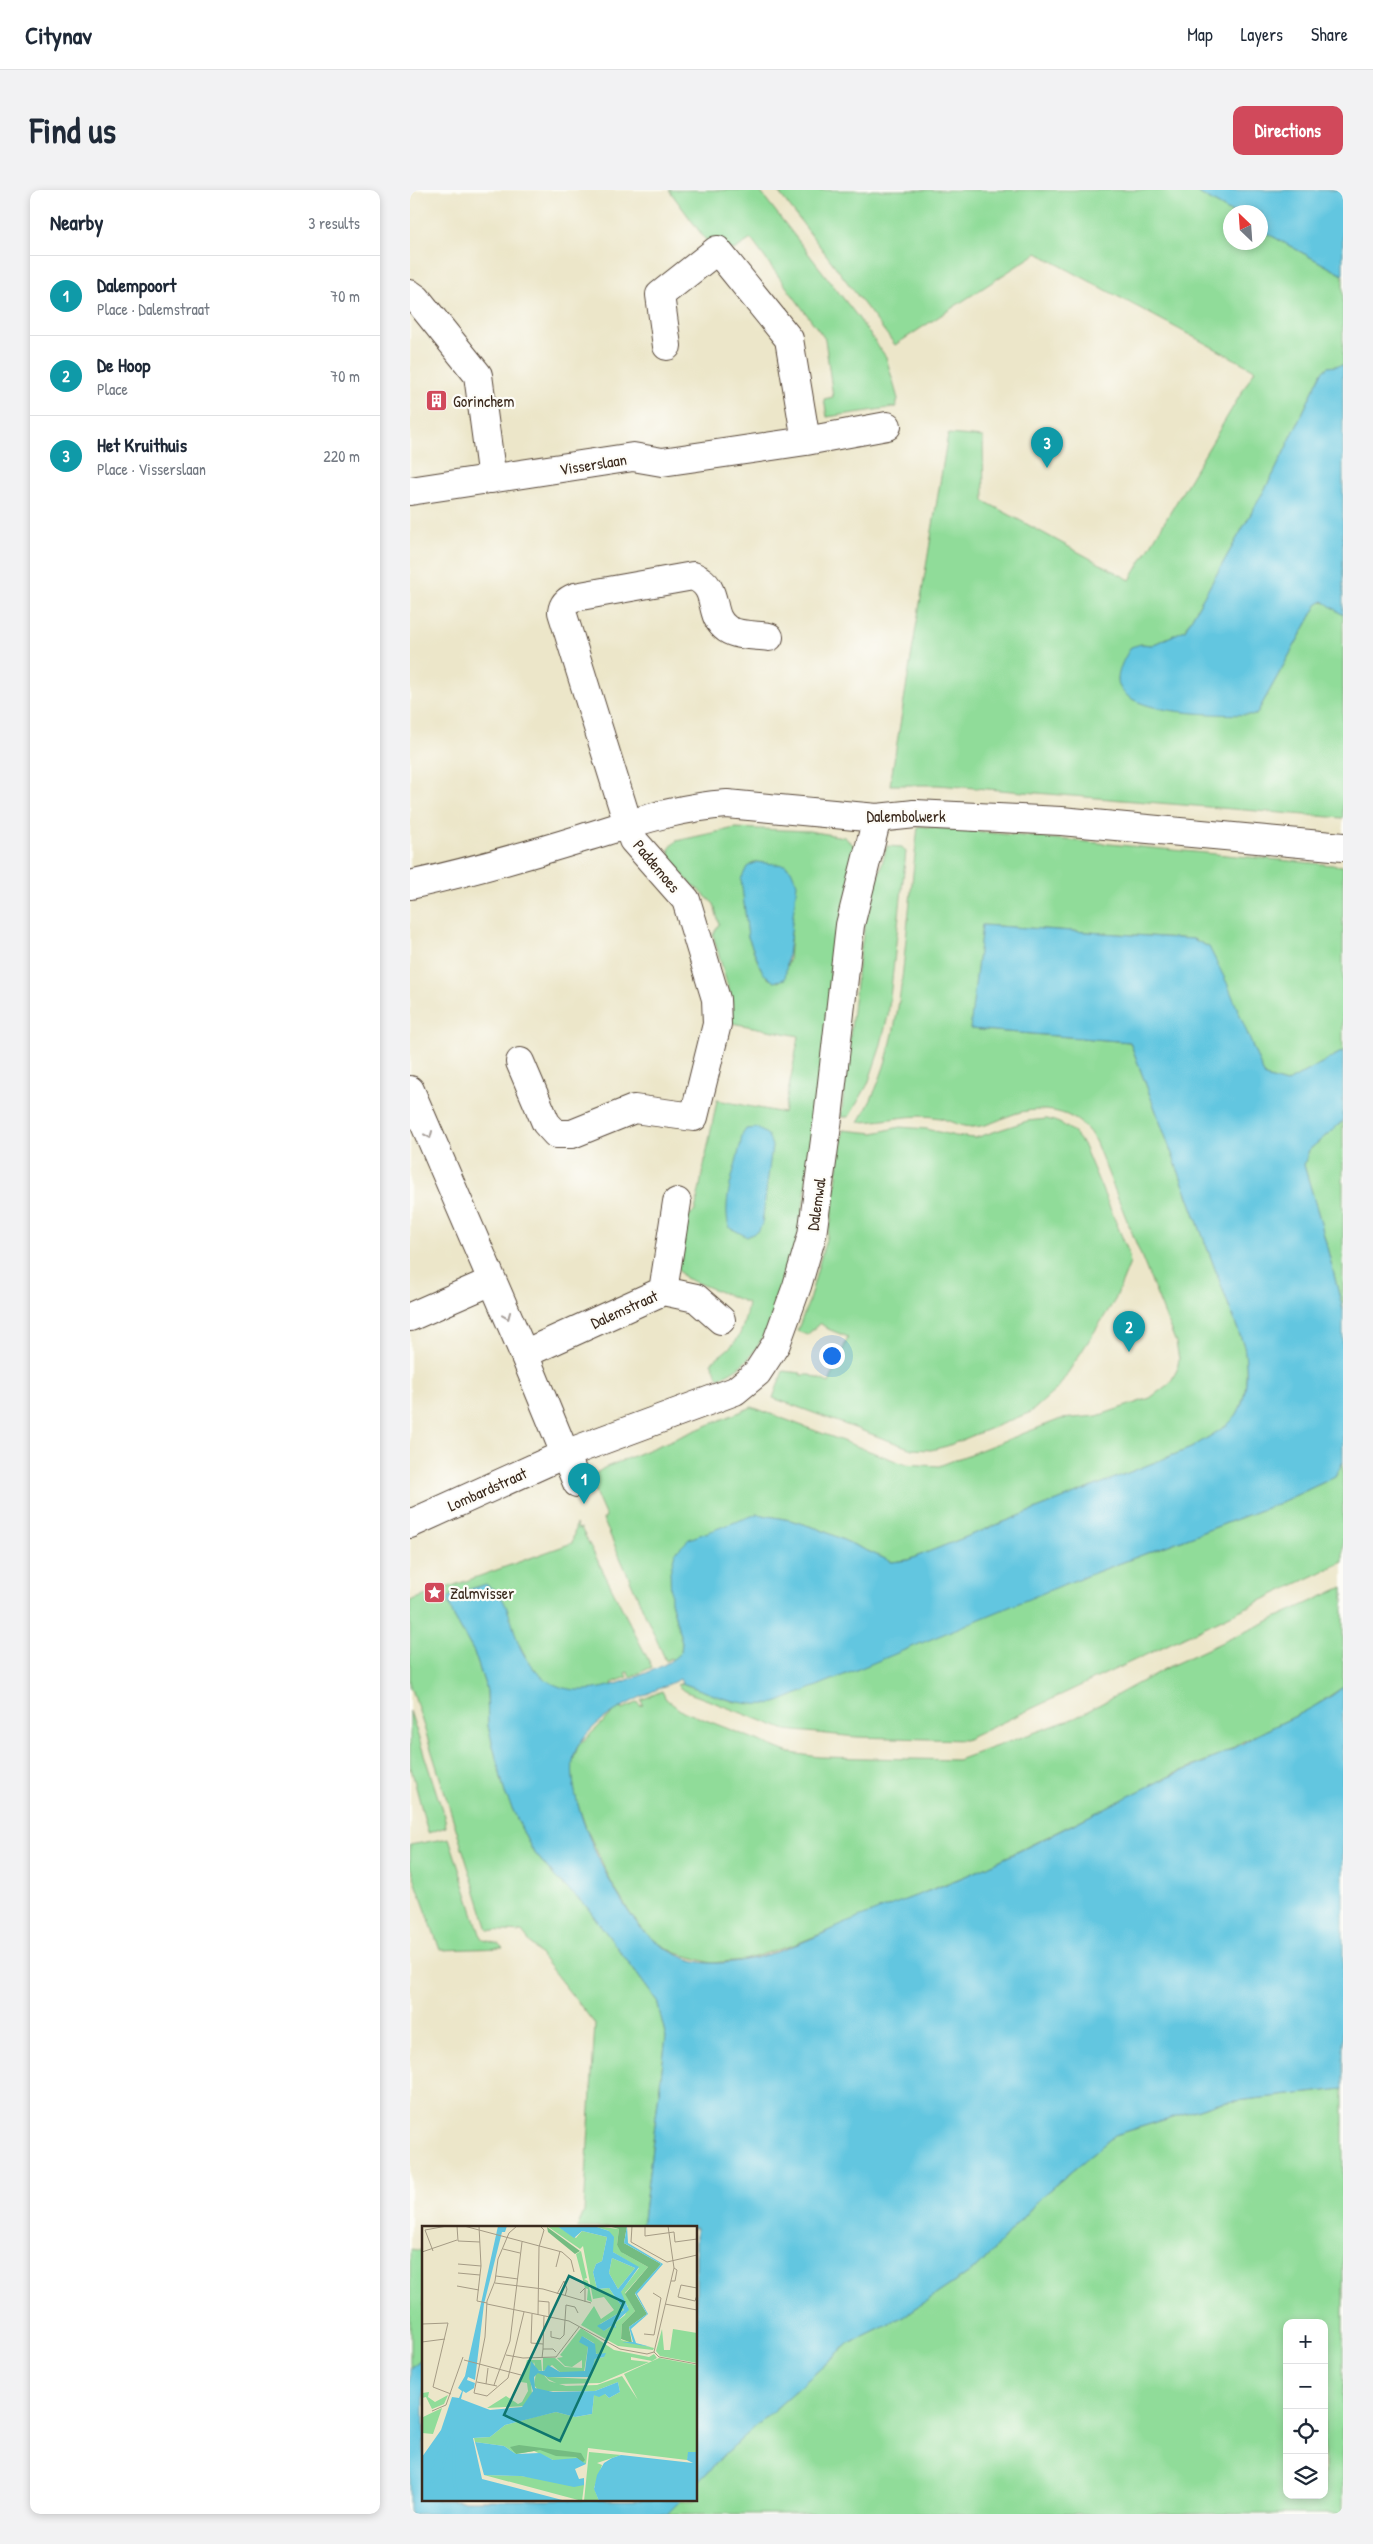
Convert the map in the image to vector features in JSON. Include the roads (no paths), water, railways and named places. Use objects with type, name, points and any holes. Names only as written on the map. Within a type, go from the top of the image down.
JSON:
[{"type":"street","points":[[667,346],[660,295],[717,250],[789,339],[806,441]]},
{"type":"street","points":[[420,294],[478,375],[492,479]]},
{"type":"street","name":"Visserslaan","points":[[410,491],[632,457],[662,462],[806,441],[888,426]]},
{"type":"street","name":"Paddemoes","points":[[520,1062],[546,1123],[556,1134],[572,1134],[634,1109],[694,1117],[717,1024],[716,998],[686,900],[642,852],[633,840],[627,825],[562,612],[565,603],[575,597],[693,576],[708,586],[720,621],[727,629],[769,637]]},
{"type":"street","name":"Dalembolwerk","points":[[410,885],[478,870],[689,808],[727,804],[877,818],[915,814],[1061,821],[1343,847]]},
{"type":"street","name":"Dalemwal","points":[[565,1454],[735,1391],[757,1373],[776,1344],[798,1286],[812,1235],[828,1118],[850,925],[877,818]]},
{"type":"street","points":[[410,1090],[524,1354],[577,1483]]},
{"type":"street","points":[[663,1291],[677,1202]]},
{"type":"street","points":[[410,1317],[492,1281]]},
{"type":"street","name":"Dalemstraat","points":[[524,1354],[663,1291],[696,1298],[721,1320]]},
{"type":"street","name":"Lombardstraat","points":[[410,1524],[565,1454]]},
{"type":"water","points":[[1193,190],[1343,190],[1343,275],[1268,234],[1268,205],[1223,205],[1223,207]]},
{"type":"water","points":[[1343,365],[1343,615],[1323,601],[1317,605],[1256,715],[1177,711],[1136,701],[1123,692],[1118,679],[1121,666],[1131,647],[1141,644],[1152,645],[1185,630],[1274,473],[1322,372],[1328,367]]},
{"type":"water","points":[[756,862],[785,865],[791,870],[797,884],[785,979],[774,982],[763,973],[748,937],[741,879],[747,867]]},
{"type":"water","points":[[982,925],[1193,939],[1209,947],[1227,983],[1265,1077],[1286,1083],[1343,1051],[1343,1121],[1309,1150],[1304,1165],[1343,1310],[1343,1462],[1335,1477],[1277,1504],[1065,1584],[776,1703],[751,1704],[739,1702],[716,1696],[682,1683],[680,1679],[623,1706],[596,1725],[585,1736],[577,1748],[573,1766],[574,1789],[581,1814],[591,1842],[617,1894],[630,1914],[649,1936],[664,1947],[691,1960],[727,1963],[746,1960],[782,1950],[979,1870],[1162,1780],[1224,1753],[1316,1706],[1343,1687],[1343,2089],[1218,2103],[1115,2135],[1042,2196],[980,2265],[904,2316],[849,2343],[726,2453],[698,2482],[698,2226],[642,2226],[666,2037],[657,2001],[587,1907],[556,1878],[533,1851],[526,1838],[505,1793],[488,1726],[487,1691],[474,1652],[454,1617],[447,1599],[452,1595],[486,1584],[499,1594],[504,1601],[521,1649],[530,1664],[541,1676],[552,1684],[565,1688],[579,1690],[609,1686],[654,1670],[669,1662],[681,1652],[682,1643],[671,1601],[670,1572],[675,1553],[689,1539],[757,1514],[790,1520],[819,1529],[892,1562],[908,1560],[1191,1448],[1224,1427],[1235,1417],[1240,1408],[1245,1388],[1246,1366],[1244,1346],[1130,1042],[970,1029]]},
{"type":"water","points":[[757,1128],[768,1135],[772,1146],[762,1224],[758,1231],[747,1237],[729,1227],[727,1204],[742,1135],[746,1129]]},
{"type":"water","points":[[422,2359],[422,2502],[679,2502],[667,2514],[410,2514],[410,2368]]},
{"type":"place","name":"Gorinchem","points":[[437,401]]},
{"type":"place","name":"Het Kruithuis","points":[[1047,468]]},
{"type":"place","name":"De Hoop","points":[[1129,1352]]},
{"type":"place","name":"Dalempoort","points":[[584,1504]]},
{"type":"place","name":"Zalmvisser","points":[[434,1593]]}]
